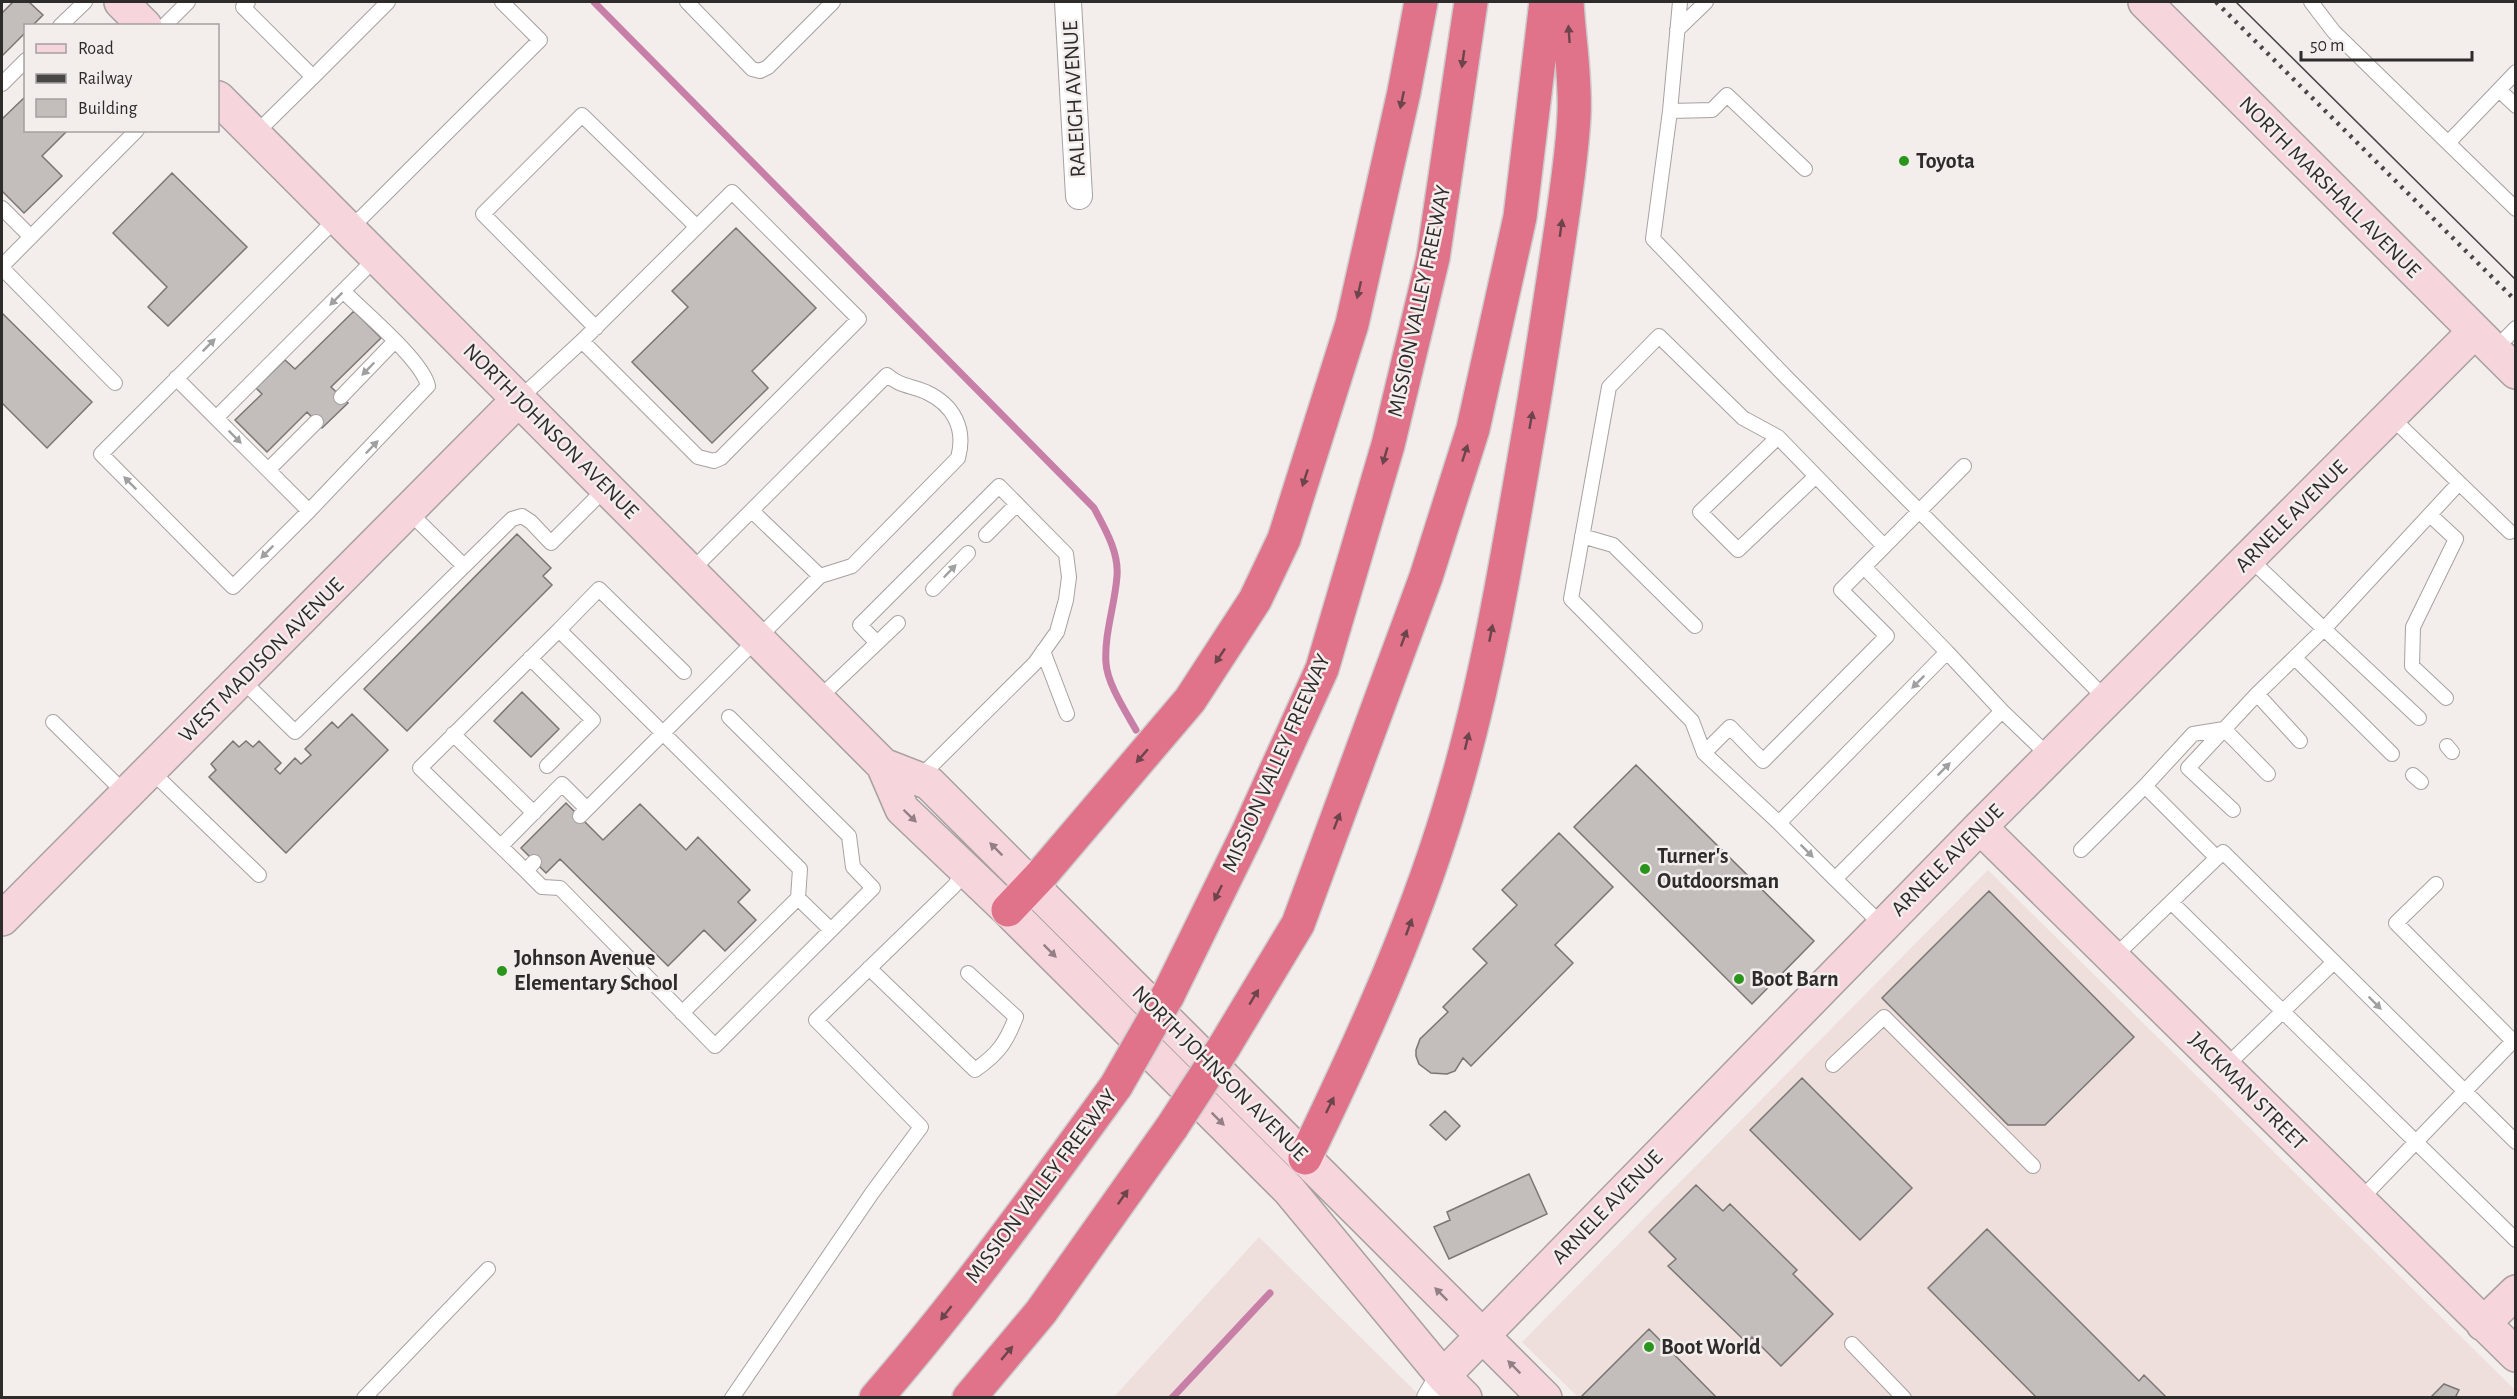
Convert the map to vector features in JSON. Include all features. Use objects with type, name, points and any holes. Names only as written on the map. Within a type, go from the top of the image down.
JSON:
[{"type":"highway","points":[[1008,910],[1032,885],[1190,699],[1255,600],[1284,539],[1352,324],[1404,92],[1421,2]]},
{"type":"highway","name":"MISSION VALLEY FREEWAY","points":[[876,1398],[912,1356],[1020,1217],[1116,1086],[1168,995],[1248,832],[1322,669],[1388,445],[1433,258],[1471,2]]},
{"type":"highway","points":[[969,1398],[1041,1312],[1172,1127],[1224,1047],[1298,924],[1426,577],[1473,429],[1520,217],[1546,2]]},
{"type":"highway","points":[[1305,1158],[1359,1047],[1400,951],[1434,858],[1457,783],[1480,690],[1515,514],[1542,359],[1564,205],[1574,113],[1567,2]]},
{"type":"highway","points":[[854,1398],[912,1356]]},
{"type":"main road","points":[[121,2],[143,24]]},
{"type":"main road","name":"NORTH MARSHALL AVENUE","points":[[2145,2],[2500,345]]},
{"type":"main road","name":"NORTH JOHNSON AVENUE","points":[[219,99],[883,765],[902,809],[1008,910],[1289,1190],[1446,1390]]},
{"type":"main road","name":"ARNELE AVENUE","points":[[1446,1390],[1483,1336],[1980,827],[2390,416],[2500,345]]},
{"type":"main road","name":"WEST MADISON AVENUE","points":[[2,919],[519,399]]},
{"type":"main road","name":"NORTH JOHNSON AVENUE","points":[[883,765],[929,783],[1545,1398]]},
{"type":"main road","name":"JACKMAN STREET","points":[[1980,827],[2516,1355]]},
{"type":"main road","points":[[2483,1324],[2516,1292]]},
{"type":"street","name":"RALEIGH AVENUE","points":[[1068,2],[1079,196]]},
{"type":"lane","points":[[62,24],[85,2]]},
{"type":"lane","points":[[166,24],[188,2]]},
{"type":"lane","points":[[248,2],[243,7],[313,77]]},
{"type":"lane","points":[[254,135],[388,2]]},
{"type":"lane","points":[[343,291],[395,341],[426,378],[428,386],[233,587],[100,454],[176,378],[540,40],[501,2]]},
{"type":"lane","points":[[687,2],[752,69],[760,71],[768,67],[833,2]]},
{"type":"lane","points":[[1680,2],[1670,111],[1653,240],[1786,378],[2107,700]]},
{"type":"lane","points":[[1677,30],[1706,2]]},
{"type":"lane","points":[[2311,2],[2334,32],[2516,209]]},
{"type":"lane","points":[[2,84],[24,62]]},
{"type":"lane","points":[[2448,143],[2516,72]]},
{"type":"lane","points":[[2499,90],[2516,106]]},
{"type":"lane","points":[[1670,111],[1712,110],[1727,95],[1805,169]]},
{"type":"lane","points":[[596,328],[483,214],[582,115],[697,227]]},
{"type":"lane","points":[[115,383],[2,267],[135,132]]},
{"type":"lane","points":[[519,399],[582,342],[732,192],[858,319],[721,458],[714,461],[698,457],[582,342]]},
{"type":"lane","points":[[2,208],[31,237]]},
{"type":"lane","points":[[216,418],[377,257]]},
{"type":"lane","points":[[1883,926],[1704,753],[1692,721],[1571,599],[1610,387],[1659,336],[1743,418],[1778,437],[1884,546]]},
{"type":"lane","points":[[341,397],[395,341]]},
{"type":"lane","points":[[501,846],[562,784],[583,813],[820,576],[852,566],[958,458],[962,444],[961,432],[950,408],[926,392],[897,384],[887,375],[691,571]]},
{"type":"lane","points":[[176,378],[309,511]]},
{"type":"lane","points":[[2390,416],[2510,532]]},
{"type":"lane","points":[[268,470],[316,422]]},
{"type":"lane","points":[[1778,437],[1700,512],[1738,550],[1815,477]]},
{"type":"lane","points":[[1704,753],[1730,727],[1763,760],[1887,636],[1841,590],[1965,466]]},
{"type":"lane","points":[[2232,810],[2188,768],[2257,694],[2324,629],[2459,483]]},
{"type":"lane","points":[[877,643],[860,626],[999,486],[1066,554],[1069,577],[1066,600],[1057,632],[1035,663],[918,780]]},
{"type":"lane","points":[[241,680],[295,732],[512,519],[522,516],[551,543],[607,487]]},
{"type":"lane","points":[[986,535],[1017,504]]},
{"type":"lane","points":[[408,511],[463,565]]},
{"type":"lane","points":[[752,511],[820,576]]},
{"type":"lane","points":[[2430,515],[2456,539],[2413,627],[2412,666],[2446,698]]},
{"type":"lane","points":[[1582,536],[1613,545],[1695,626]]},
{"type":"lane","points":[[933,589],[968,553]]},
{"type":"lane","points":[[2249,558],[2419,718]]},
{"type":"lane","points":[[1864,567],[2002,711],[2050,757]]},
{"type":"lane","points":[[684,672],[599,589],[420,768],[501,846],[530,866],[542,887],[560,888],[715,1046],[873,888],[853,867],[849,836],[729,717]]},
{"type":"lane","points":[[818,699],[898,622]]},
{"type":"lane","points":[[559,630],[800,869],[798,898],[682,1013]]},
{"type":"lane","points":[[1043,651],[1067,714]]},
{"type":"lane","points":[[1779,823],[1947,652]]},
{"type":"lane","points":[[530,658],[593,720],[547,766]]},
{"type":"lane","points":[[2295,658],[2392,754]]},
{"type":"lane","points":[[2257,694],[2300,741]]},
{"type":"lane","points":[[1835,879],[2002,711]]},
{"type":"lane","points":[[53,722],[126,794]]},
{"type":"lane","points":[[2223,729],[2268,774]]},
{"type":"lane","points":[[2081,850],[2193,734],[2223,729]]},
{"type":"lane","points":[[453,734],[534,813]]},
{"type":"lane","points":[[150,770],[259,875]]},
{"type":"lane","points":[[2145,786],[2217,858]]},
{"type":"lane","points":[[2113,958],[2223,852],[2516,1142]]},
{"type":"lane","points":[[732,1398],[865,1203],[921,1127],[816,1020],[954,886],[966,869]]},
{"type":"lane","points":[[2359,1201],[2513,1045],[2396,923],[2436,884]]},
{"type":"lane","points":[[798,898],[831,930]]},
{"type":"lane","points":[[2172,902],[2516,1240]]},
{"type":"lane","points":[[2224,1068],[2334,962]]},
{"type":"lane","points":[[869,968],[975,1070],[995,1057],[1016,1017],[968,973]]},
{"type":"lane","points":[[1833,1065],[1884,1017],[2033,1166]]},
{"type":"lane","points":[[364,1398],[488,1269]]},
{"type":"lane","points":[[1852,1344],[1904,1398]]},
{"type":"shaded area","points":[[1988,870],[2515,1390],[2515,1397],[1578,1397],[1522,1342]]},
{"type":"shaded area","points":[[1259,1237],[1421,1397],[1113,1398]]},
{"type":"building","points":[[13,2],[29,2],[43,15],[34,24],[24,24],[24,34],[2,56],[2,13]]},
{"type":"building","points":[[24,98],[24,132],[66,132],[42,156],[62,176],[24,213],[2,191],[2,119]]},
{"type":"building","points":[[172,173],[247,247],[168,326],[148,307],[167,287],[113,233]]},
{"type":"building","points":[[736,228],[816,308],[752,371],[768,388],[712,443],[632,362],[688,307],[672,291]]},
{"type":"building","points":[[354,311],[381,338],[331,387],[348,403],[322,428],[307,412],[267,452],[235,420],[262,394],[256,388],[285,360],[295,369]]},
{"type":"building","points":[[2,313],[92,402],[47,448],[2,403]]},
{"type":"building","points":[[517,534],[551,568],[543,576],[552,585],[407,731],[364,689]]},
{"type":"building","points":[[522,692],[559,729],[531,757],[494,721]]},
{"type":"building","points":[[352,714],[388,750],[286,853],[209,777],[216,770],[211,764],[233,741],[239,747],[246,741],[253,747],[259,741],[281,763],[275,769],[280,774],[295,758],[301,764],[311,755],[305,749],[332,722],[338,728]]},
{"type":"building","points":[[1636,765],[1814,941],[1752,1004],[1574,827]]},
{"type":"building","points":[[566,803],[603,840],[640,804],[686,850],[698,837],[750,890],[738,902],[756,920],[725,951],[704,930],[668,966],[560,859],[546,873],[521,848]]},
{"type":"building","points":[[1559,833],[1613,887],[1555,945],[1573,963],[1471,1066],[1463,1058],[1455,1071],[1447,1074],[1431,1073],[1419,1064],[1416,1056],[1420,1039],[1448,1012],[1443,1007],[1487,963],[1473,949],[1517,905],[1502,890]]},
{"type":"building","points":[[1989,891],[2134,1037],[2045,1125],[2008,1125],[1882,998]]},
{"type":"building","points":[[1802,1078],[1912,1188],[1860,1240],[1750,1130]]},
{"type":"building","points":[[1445,1111],[1460,1126],[1446,1140],[1430,1125]]},
{"type":"building","points":[[1529,1174],[1547,1214],[1449,1259],[1434,1227],[1450,1220],[1447,1212]]},
{"type":"building","points":[[1696,1185],[1723,1211],[1730,1204],[1797,1270],[1793,1274],[1833,1314],[1781,1366],[1752,1337],[1747,1343],[1668,1266],[1676,1259],[1649,1232]]},
{"type":"building","points":[[1987,1229],[2139,1381],[2144,1375],[2167,1398],[2037,1398],[1928,1288]]},
{"type":"building","name":"Boot World","points":[[1649,1329],[1717,1398],[1583,1398],[1582,1396]]},
{"type":"building","points":[[2444,1384],[2459,1390],[2455,1398],[2430,1398]]},
{"type":"waterway","points":[[594,2],[1094,508],[1110,541],[1117,567],[1107,641],[1107,671],[1136,730]]},
{"type":"waterway","points":[[1172,1398],[1270,1293]]},
{"type":"tram line","points":[[2236,2],[2516,280]]},
{"type":"railway","points":[[2216,2],[2516,301]]},
{"type":"place","name":"Toyota","points":[[1904,161]]},
{"type":"place","name":"Turner's Outdoorsman","points":[[1645,869]]},
{"type":"place","name":"Johnson Avenue Elementary School","points":[[502,971]]},
{"type":"place","name":"Boot Barn","points":[[1739,979]]},
{"type":"place","name":"Boot World","points":[[1649,1347]]}]
